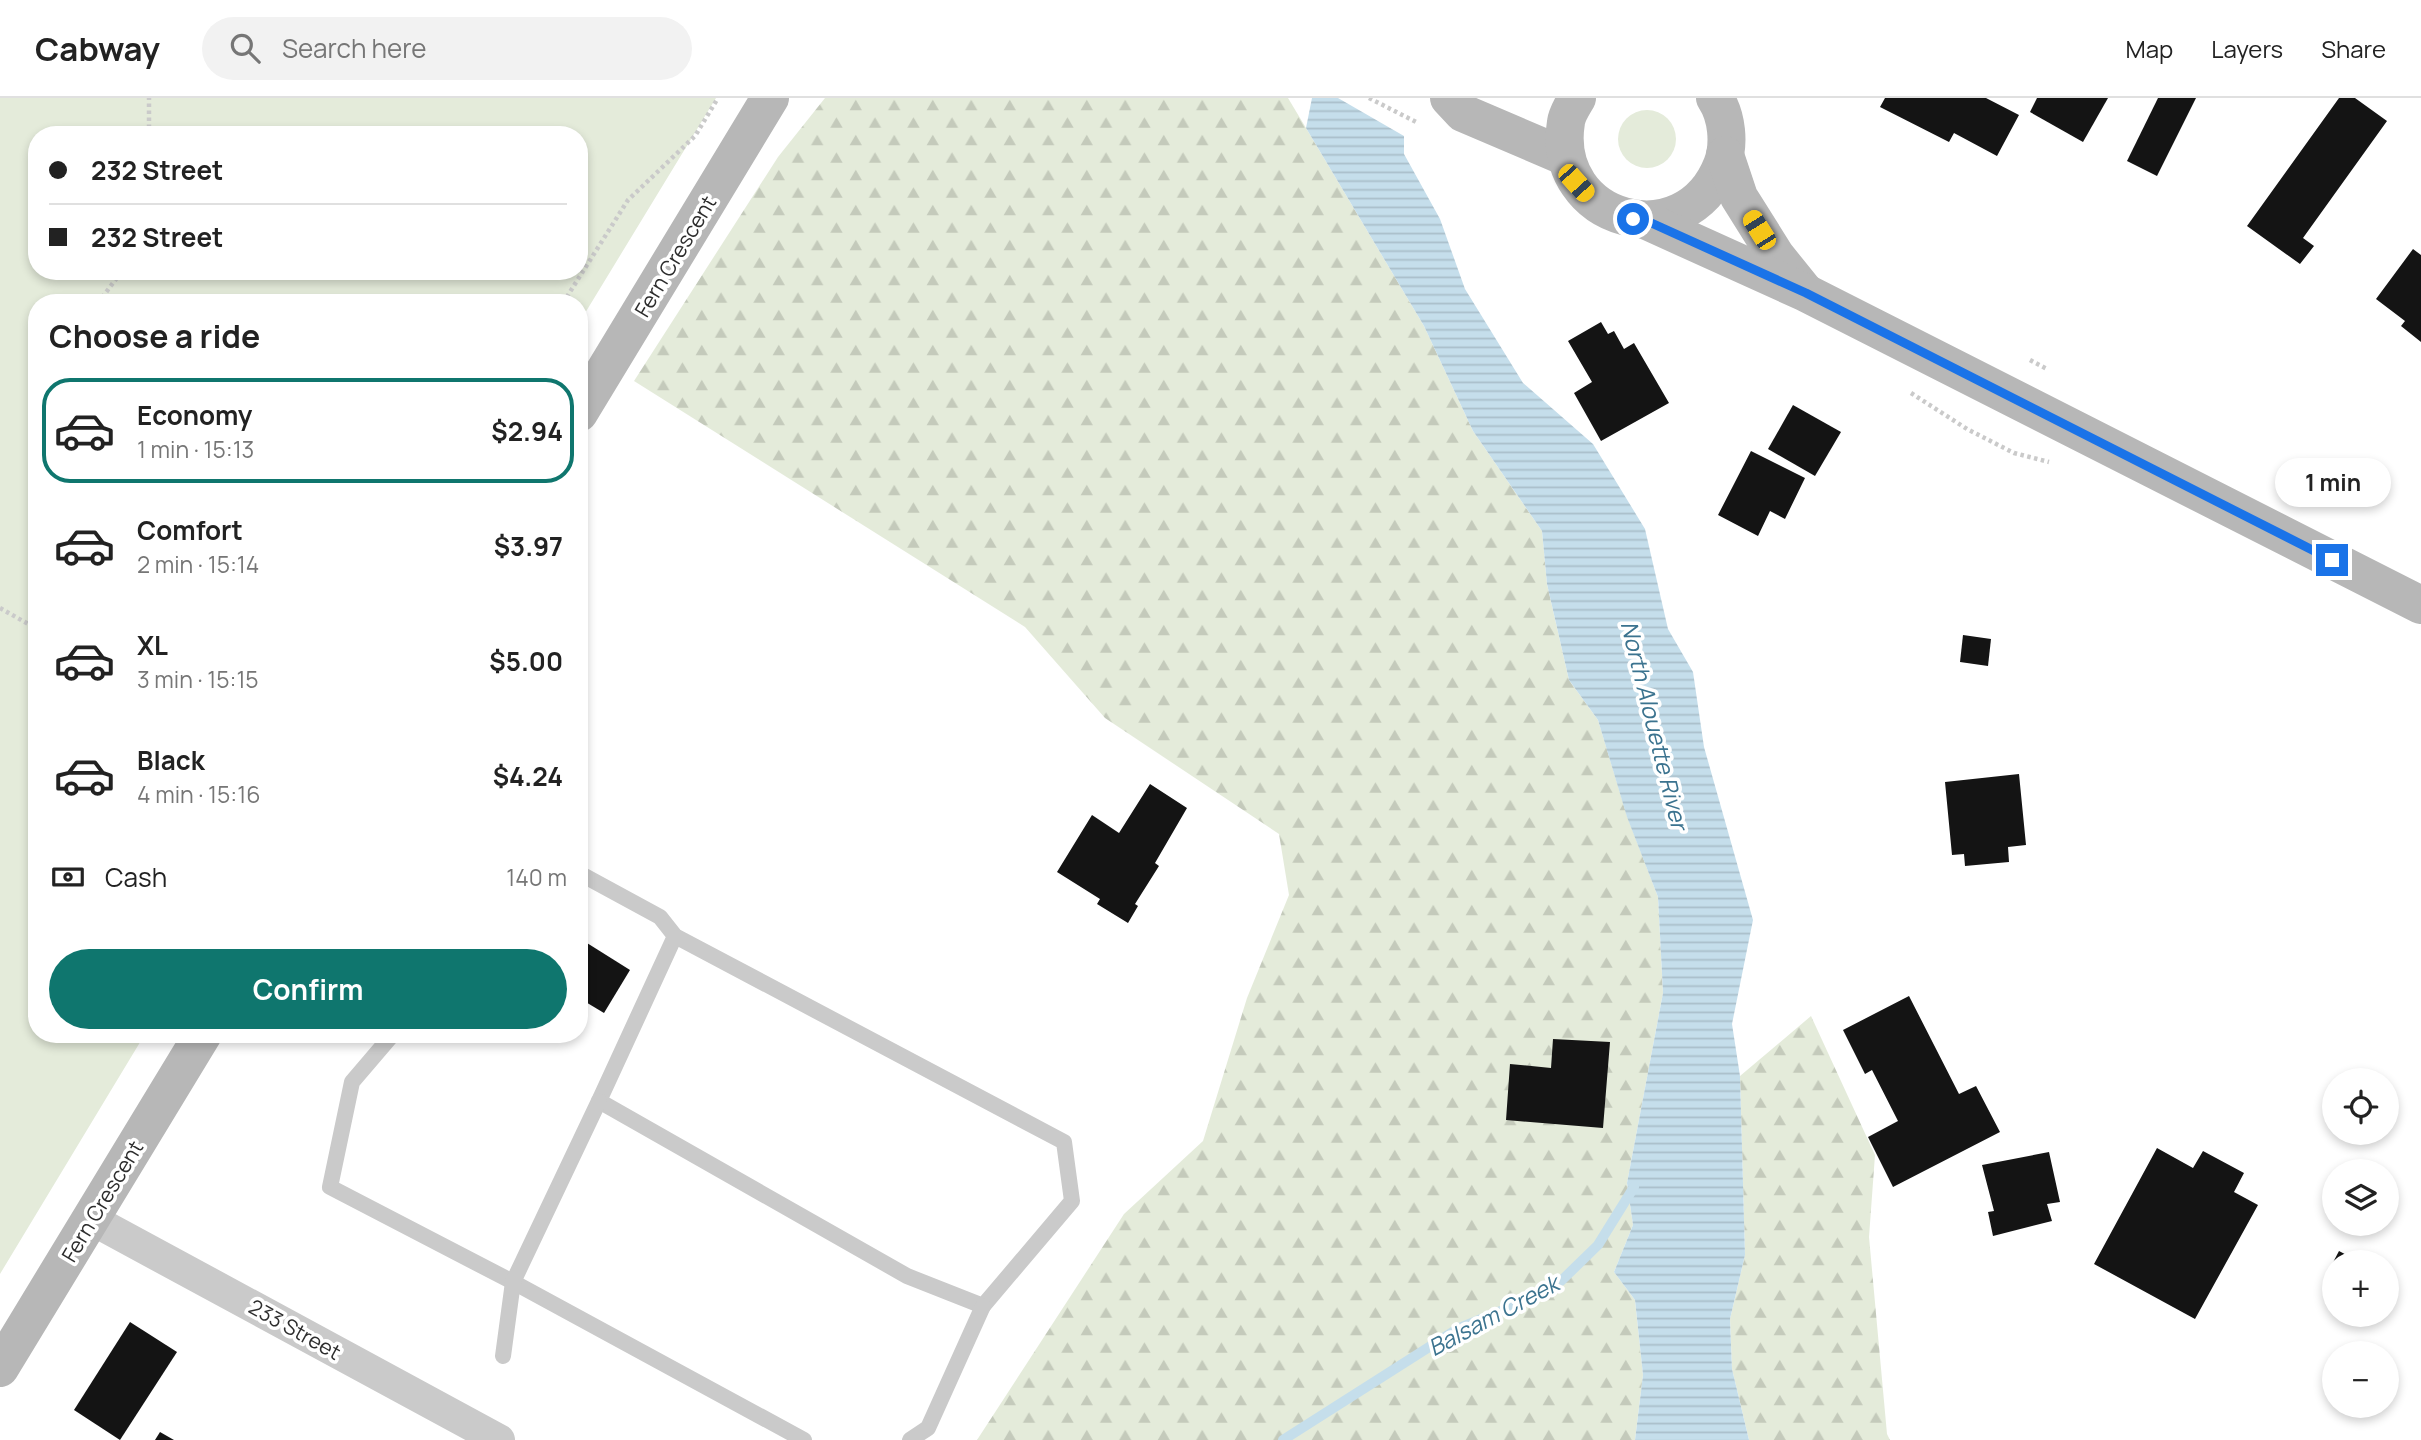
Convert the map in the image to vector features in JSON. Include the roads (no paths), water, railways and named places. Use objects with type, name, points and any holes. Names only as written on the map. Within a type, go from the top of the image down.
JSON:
[{"type":"street","name":"Fern Crescent","points":[[588,398],[770,98]]},
{"type":"street","points":[[1449,98],[1463,113],[1566,157]]},
{"type":"street","points":[[1577,98],[1566,121],[1566,157],[1576,183],[1595,204],[1619,217],[1647,221],[1806,293],[2421,605]]},
{"type":"street","points":[[1715,98],[1720,105],[1726,130],[1726,155],[1739,197],[1776,256],[1806,293]]},
{"type":"street","points":[[1647,221],[1674,215],[1698,201],[1716,181],[1726,155]]},
{"type":"street","name":"Fern Crescent","points":[[0,1368],[198,1043]]},
{"type":"street","name":"233 Street","points":[[91,1219],[499,1440]]},
{"type":"lane","points":[[588,878],[660,918],[675,936],[1064,1142],[1072,1201],[983,1306],[928,1428],[910,1440]]},
{"type":"lane","points":[[503,1356],[513,1282],[675,936]]},
{"type":"lane","points":[[385,1043],[352,1082],[330,1187],[513,1282],[804,1440]]},
{"type":"lane","points":[[599,1101],[906,1276],[983,1306]]},
{"type":"water","name":"North Alouette River","points":[[1312,98],[1338,98],[1404,136],[1404,154],[1440,219],[1465,289],[1523,383],[1593,444],[1645,529],[1668,629],[1693,672],[1704,747],[1753,920],[1732,1024],[1740,1076],[1745,1255],[1730,1319],[1732,1369],[1749,1440],[1635,1440],[1643,1375],[1635,1300],[1614,1272],[1633,1225],[1627,1183],[1663,993],[1658,897],[1627,817],[1598,720],[1569,680],[1547,584],[1542,531],[1473,431],[1424,326],[1306,128]]},
{"type":"waterway","name":"Balsam Creek","points":[[1283,1440],[1459,1328],[1527,1300],[1561,1281],[1598,1245],[1634,1187]]}]
